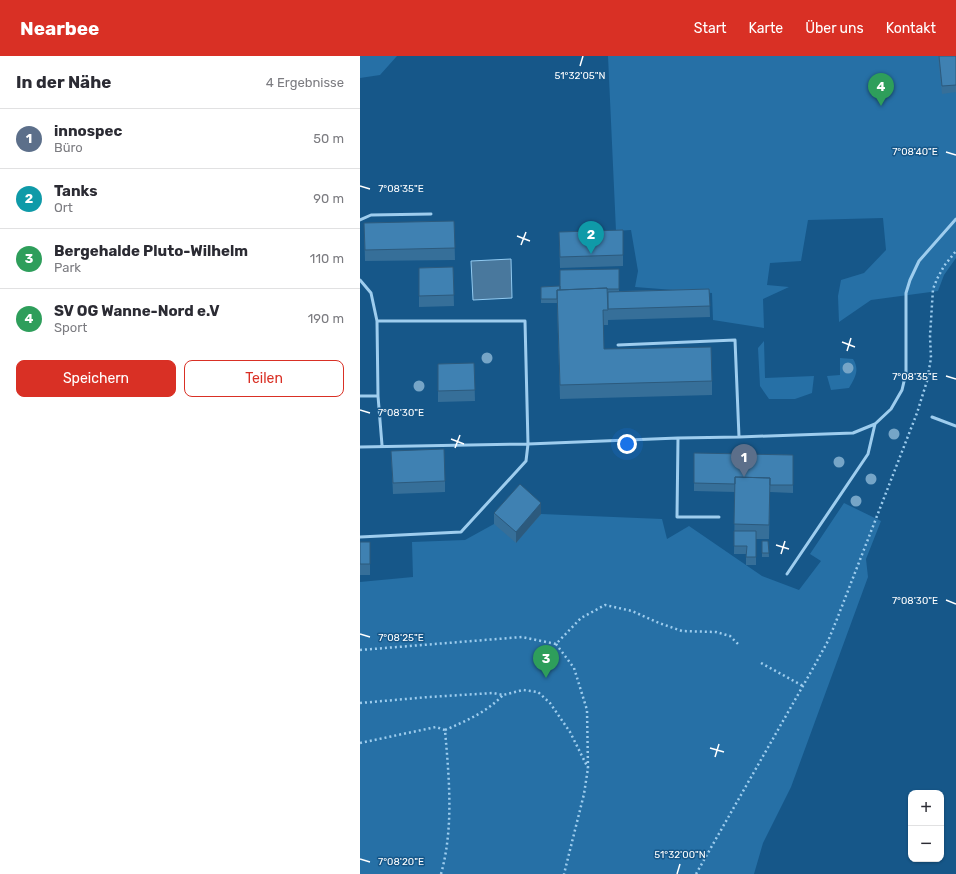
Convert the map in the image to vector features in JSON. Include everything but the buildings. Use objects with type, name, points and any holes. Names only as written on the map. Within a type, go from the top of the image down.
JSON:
[{"type":"lane","points":[[360,220],[371,215],[431,214]]},
{"type":"lane","points":[[360,446],[528,444],[853,433],[875,424],[891,409],[902,390],[906,373],[906,293],[910,280],[919,260],[956,218]]},
{"type":"lane","points":[[360,280],[371,293],[377,322],[378,396],[382,446]]},
{"type":"lane","points":[[360,537],[461,532],[526,461],[528,444],[525,321],[377,322]]},
{"type":"lane","points":[[618,345],[735,340],[739,437]]},
{"type":"lane","points":[[360,396],[378,396]]},
{"type":"lane","points":[[932,417],[956,426]]},
{"type":"lane","points":[[787,574],[868,454],[875,424]]},
{"type":"lane","points":[[678,438],[677,517],[719,517]]},
{"type":"path","points":[[696,874],[828,641],[917,413],[927,381],[931,358],[930,336],[933,289],[944,266],[956,251]]},
{"type":"path","points":[[556,644],[581,618],[605,606],[632,611],[682,631],[716,632],[730,636],[740,646]]},
{"type":"path","points":[[360,650],[522,637],[556,644],[574,668],[587,710],[588,768],[584,794],[564,874]]},
{"type":"path","points":[[761,663],[803,686]]},
{"type":"path","points":[[360,703],[486,693],[503,695],[523,690],[538,692],[550,703],[570,732],[588,768]]},
{"type":"path","points":[[360,743],[436,727],[445,730],[465,722],[494,704],[503,695]]},
{"type":"path","points":[[442,874],[449,819],[450,796],[445,730]]},
{"type":"shaded area","points":[[360,56],[397,56],[380,75],[360,78]]},
{"type":"shaded area","points":[[608,56],[956,56],[956,258],[944,275],[938,291],[871,300],[839,322],[838,296],[841,280],[864,273],[886,250],[883,218],[808,220],[801,261],[770,263],[767,285],[789,287],[763,299],[764,328],[713,320],[712,293],[635,287],[638,271],[631,230],[616,231]]},
{"type":"shaded area","points":[[511,259],[512,298],[473,300],[471,261]]},
{"type":"shaded area","points":[[764,341],[765,378],[814,376],[812,393],[795,399],[769,399],[760,386],[758,348]]},
{"type":"shaded area","points":[[840,358],[853,359],[856,367],[856,374],[849,388],[831,390],[827,376],[840,375]]},
{"type":"shaded area","points":[[844,503],[881,521],[866,559],[868,577],[791,787],[763,843],[754,874],[360,874],[360,582],[413,577],[412,542],[465,540],[494,524],[541,514],[662,519],[667,539],[689,526],[762,576],[799,590],[821,561],[810,554]]},
{"type":"place","name":"SV OG Wanne-Nord e.V","points":[[881,106]]},
{"type":"place","name":"Tanks","points":[[591,254]]},
{"type":"place","name":"innospec","points":[[744,477]]},
{"type":"place","name":"Bergehalde Pluto-Wilhelm","points":[[546,678]]}]
